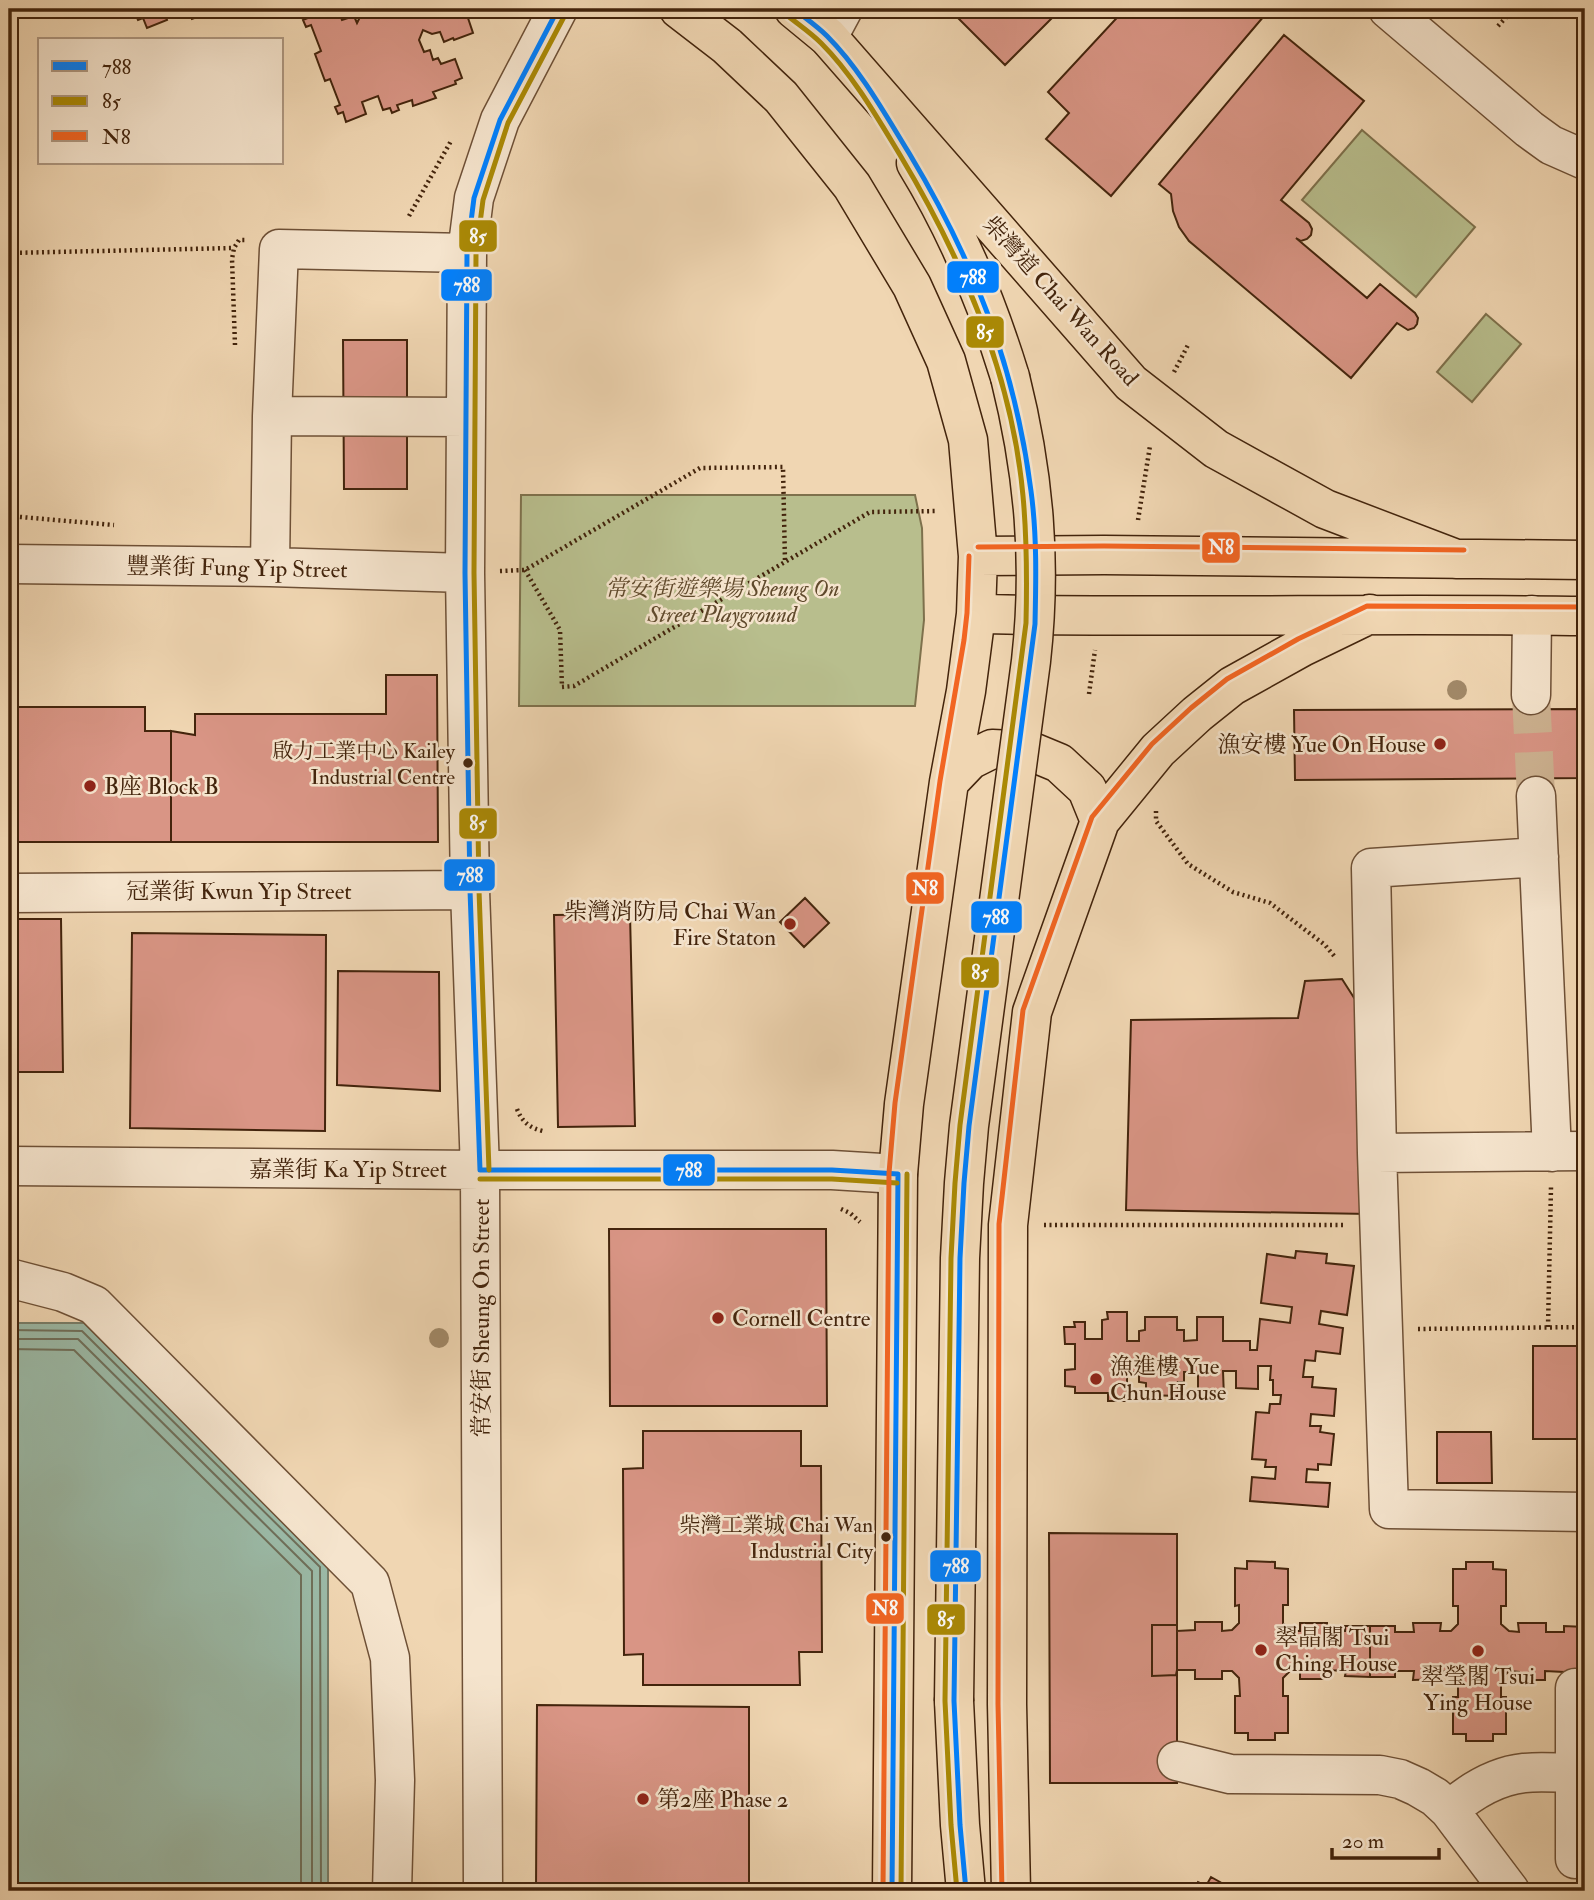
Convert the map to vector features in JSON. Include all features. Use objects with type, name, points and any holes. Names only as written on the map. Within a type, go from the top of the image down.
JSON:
[{"type":"main road","points":[[679,9],[727,46],[781,97],[852,186],[912,286],[946,361],[968,440],[978,556],[976,614],[966,691],[949,782],[904,1104],[898,1174],[891,1891]]},
{"type":"main road","name":"柴灣道 Chai Wan Road","points":[[794,9],[835,23],[858,73],[1131,383],[1216,449],[1325,509],[1457,559]]},
{"type":"main road","points":[[858,73],[918,166],[982,293],[1010,377],[1027,453],[1033,499],[1037,586],[1031,661],[969,1126],[960,1258],[954,1701],[966,1891]]},
{"type":"main road","name":"柴灣道 Chai Wan Road","points":[[978,556],[1585,560]]},
{"type":"main road","points":[[976,614],[1585,616]]},
{"type":"main road","points":[[1011,1891],[1006,1704],[1008,1225],[1032,1012],[1100,821],[1158,750],[1232,686],[1302,647],[1370,614]]},
{"type":"main road","points":[[949,782],[970,760],[992,749],[1030,751],[1059,763],[1087,789],[1100,821]]},
{"type":"street","name":"常安街 Sheung On Street","points":[[483,1891],[480,1170],[470,890],[481,572],[466,417],[467,253],[474,198],[500,120],[558,9]]},
{"type":"street","points":[[1388,9],[1530,129],[1551,145],[1585,160]]},
{"type":"street","points":[[270,567],[272,416],[279,249],[467,253]]},
{"type":"street","points":[[272,416],[466,417]]},
{"type":"street","name":"豐業街 Fung Yip Street","points":[[9,564],[481,572]]},
{"type":"street","points":[[1531,695],[1532,615]]},
{"type":"street","points":[[1377,1153],[1569,1151],[1539,857],[1536,796]]},
{"type":"street","points":[[1539,857],[1371,868],[1379,1225],[1390,1509],[1585,1512]]},
{"type":"street","name":"冠業街 Kwun Yip Street","points":[[9,893],[470,890]]},
{"type":"street","name":"嘉業街 Ka Yip Street","points":[[9,1166],[832,1170],[898,1174]]},
{"type":"street","points":[[9,1278],[63,1292],[94,1305],[370,1583],[390,1658],[395,1780],[392,1891]]},
{"type":"street","points":[[1575,1688],[1575,1859]]},
{"type":"street","points":[[1177,1761],[1230,1774],[1380,1775],[1400,1779],[1435,1797],[1449,1810],[1510,1891]]},
{"type":"street","points":[[1449,1810],[1483,1786],[1503,1778],[1523,1773],[1575,1773]]},
{"type":"path","points":[[1498,26],[1514,9]]},
{"type":"path","points":[[9,253],[234,248]]},
{"type":"path","points":[[481,572],[525,570],[700,468],[783,467],[785,562]]},
{"type":"path","points":[[525,570],[560,630],[562,687],[573,686],[870,512],[943,511]]},
{"type":"path","points":[[1156,809],[1156,821],[1188,864],[1233,892],[1270,903],[1325,945],[1374,1006]]},
{"type":"path","points":[[515,1104],[526,1124],[548,1132]]},
{"type":"path","points":[[1548,1326],[1569,1151]]},
{"type":"path","points":[[1042,1225],[1379,1225]]},
{"type":"path","points":[[1383,1329],[1585,1326]]},
{"type":"green space","points":[[1362,130],[1475,227],[1416,297],[1302,200]]},
{"type":"green space","points":[[1486,314],[1521,344],[1472,402],[1437,372]]},
{"type":"green space","name":"常安街遊樂場 Sheung On Street Playground","points":[[521,495],[915,495],[922,528],[924,620],[915,706],[519,706]]},
{"type":"water","points":[[9,1323],[84,1323],[328,1565],[328,1891],[9,1891]]},
{"type":"building","points":[[140,9],[163,9],[167,20],[147,28],[143,18],[138,20],[135,13]]},
{"type":"building","points":[[181,9],[204,9],[198,11],[200,16],[192,19],[191,14],[183,16]]},
{"type":"building","points":[[306,9],[338,9],[342,20],[354,16],[357,23],[364,9],[470,9],[472,14],[467,15],[473,33],[444,42],[440,32],[432,34],[423,30],[419,40],[424,52],[430,50],[433,60],[438,58],[441,64],[455,59],[462,78],[455,81],[456,84],[433,92],[436,98],[413,106],[412,100],[397,105],[399,110],[392,113],[390,108],[383,110],[378,96],[362,102],[366,114],[346,122],[343,112],[338,114],[335,107],[340,105],[330,79],[325,81],[315,54],[321,51],[311,25],[306,27],[303,20],[308,18]]},
{"type":"building","points":[[949,9],[1061,9],[1005,65]]},
{"type":"building","points":[[1125,9],[1270,9],[1111,196],[1046,139],[1069,113],[1048,92]]},
{"type":"building","points":[[1284,35],[1364,101],[1281,200],[1309,223],[1312,229],[1307,239],[1301,241],[1296,238],[1367,298],[1380,284],[1418,318],[1414,328],[1408,330],[1397,323],[1351,378],[1189,241],[1179,227],[1171,194],[1159,184]]},
{"type":"building","points":[[343,340],[407,340],[407,489],[344,489]]},
{"type":"building","points":[[386,675],[437,675],[438,842],[171,842],[171,731],[195,735],[195,714],[386,714]]},
{"type":"building","name":"B座 Block B","points":[[9,707],[145,707],[145,731],[171,731],[171,842],[9,842]]},
{"type":"building","name":"漁安樓 Yue On House","points":[[1585,709],[1585,778],[1295,780],[1294,710]]},
{"type":"building","points":[[805,898],[829,923],[804,947],[780,922]]},
{"type":"building","points":[[630,914],[635,1126],[558,1127],[554,915]]},
{"type":"building","points":[[9,919],[61,919],[63,1072],[9,1072]]},
{"type":"building","points":[[132,933],[326,935],[325,1131],[130,1128]]},
{"type":"building","points":[[338,971],[439,972],[440,1091],[337,1085]]},
{"type":"building","points":[[1342,979],[1365,1015],[1369,1214],[1126,1210],[1131,1020],[1298,1018],[1305,981]]},
{"type":"building","name":"Cornell Centre","points":[[609,1229],[826,1229],[827,1406],[610,1406]]},
{"type":"building","name":"漁進樓 Yue Chun House","points":[[1296,1251],[1327,1254],[1326,1263],[1354,1266],[1347,1315],[1321,1311],[1319,1324],[1343,1328],[1340,1354],[1316,1351],[1315,1361],[1305,1360],[1303,1377],[1313,1377],[1312,1387],[1336,1389],[1334,1416],[1311,1414],[1310,1426],[1321,1426],[1320,1432],[1334,1434],[1331,1465],[1318,1464],[1318,1470],[1307,1469],[1306,1482],[1330,1483],[1328,1507],[1250,1501],[1252,1477],[1275,1479],[1276,1467],[1265,1467],[1266,1460],[1252,1459],[1256,1412],[1269,1413],[1270,1404],[1280,1404],[1281,1395],[1273,1395],[1271,1366],[1258,1366],[1258,1389],[1236,1388],[1236,1371],[1223,1371],[1224,1398],[1198,1398],[1198,1372],[1184,1372],[1184,1382],[1178,1382],[1178,1396],[1146,1395],[1146,1383],[1139,1382],[1139,1372],[1127,1372],[1127,1401],[1108,1401],[1108,1393],[1075,1393],[1075,1387],[1065,1386],[1065,1370],[1075,1369],[1075,1344],[1065,1344],[1064,1327],[1075,1327],[1074,1322],[1085,1322],[1085,1339],[1102,1339],[1102,1320],[1108,1319],[1107,1312],[1127,1312],[1127,1341],[1139,1341],[1139,1331],[1145,1330],[1145,1317],[1177,1317],[1177,1330],[1184,1330],[1184,1341],[1197,1340],[1197,1317],[1223,1317],[1223,1341],[1250,1341],[1250,1350],[1257,1350],[1260,1319],[1290,1323],[1292,1307],[1261,1303],[1267,1254],[1295,1258]]},
{"type":"building","points":[[1533,1346],[1585,1346],[1585,1439],[1533,1439]]},
{"type":"building","points":[[643,1431],[801,1431],[801,1466],[821,1466],[822,1652],[799,1652],[800,1685],[643,1685],[643,1654],[624,1655],[623,1469],[643,1468]]},
{"type":"building","points":[[1437,1432],[1491,1432],[1492,1483],[1437,1483]]},
{"type":"building","points":[[1049,1533],[1177,1534],[1177,1783],[1050,1783]]},
{"type":"building","name":"翠晶閣 Tsui Ching House","points":[[1247,1561],[1275,1562],[1275,1568],[1288,1569],[1288,1605],[1283,1605],[1283,1623],[1291,1631],[1300,1631],[1300,1623],[1327,1623],[1327,1631],[1345,1631],[1345,1626],[1370,1626],[1370,1677],[1345,1676],[1346,1671],[1327,1670],[1327,1679],[1300,1679],[1300,1671],[1290,1671],[1283,1678],[1283,1696],[1288,1696],[1288,1733],[1275,1733],[1275,1740],[1248,1740],[1248,1733],[1235,1733],[1235,1696],[1240,1696],[1239,1678],[1232,1671],[1222,1671],[1222,1679],[1195,1679],[1195,1670],[1177,1670],[1176,1675],[1152,1676],[1152,1625],[1177,1625],[1177,1631],[1195,1630],[1195,1622],[1222,1622],[1222,1631],[1232,1630],[1239,1623],[1239,1605],[1235,1606],[1235,1568],[1247,1569]]},
{"type":"building","name":"翠瑩閣 Tsui Ying House","points":[[1466,1562],[1493,1562],[1493,1569],[1506,1570],[1506,1606],[1501,1606],[1501,1624],[1509,1631],[1519,1632],[1518,1623],[1546,1623],[1546,1632],[1564,1632],[1564,1626],[1585,1627],[1585,1677],[1564,1677],[1564,1672],[1545,1671],[1545,1680],[1519,1680],[1519,1672],[1509,1671],[1501,1679],[1501,1697],[1506,1697],[1506,1734],[1493,1734],[1493,1741],[1466,1741],[1466,1734],[1453,1734],[1453,1697],[1458,1697],[1458,1679],[1450,1671],[1440,1671],[1441,1679],[1413,1680],[1414,1671],[1395,1671],[1395,1677],[1370,1677],[1370,1626],[1395,1626],[1395,1632],[1414,1632],[1413,1623],[1441,1623],[1440,1631],[1451,1631],[1458,1624],[1458,1606],[1453,1606],[1453,1569],[1466,1569]]},
{"type":"building","name":"第2座 Phase 2","points":[[537,1705],[749,1707],[749,1891],[536,1891]]},
{"type":"building","points":[[1211,1877],[1236,1891],[1194,1891],[1198,1882],[1206,1886]]},
{"type":"tunnel","points":[[1531,695],[1536,796]]},
{"type":"transit line","name":"788","points":[[480,1170],[470,890],[465,573],[467,253],[474,198],[500,120],[558,9]]},
{"type":"transit line","name":"788","points":[[794,9],[827,36],[861,77],[909,153],[953,234],[972,274],[1003,358],[1024,445],[1033,508],[1036,558],[1035,624],[969,1126],[960,1258],[954,1701],[966,1891]]},
{"type":"transit line","name":"85","points":[[489,1170],[479,890],[474,573],[476,254],[483,200],[508,123],[566,13]]},
{"type":"transit line","name":"85","points":[[788,16],[821,43],[854,82],[900,155],[944,235],[964,277],[996,362],[1008,406],[1023,496],[1026,623],[960,1125],[951,1258],[945,1701],[957,1891]]},
{"type":"transit line","name":"N8","points":[[978,547],[1464,550]]},
{"type":"transit line","name":"N8","points":[[883,1891],[889,1173],[895,1103],[940,781],[964,640],[969,556]]},
{"type":"transit line","name":"N8","points":[[1002,1891],[998,1704],[999,1224],[1023,1010],[1092,817],[1152,744],[1227,679],[1298,639],[1367,606],[1585,607]]},
{"type":"transit line","name":"788","points":[[480,1170],[832,1170],[898,1174]]},
{"type":"transit line","name":"788","points":[[892,1891],[898,1174]]},
{"type":"transit line","name":"85","points":[[901,1891],[907,1174]]},
{"type":"transit line","name":"85","points":[[480,1179],[832,1179],[897,1183]]},
{"type":"place","name":"漁安樓 Yue On House","points":[[1440,744]]},
{"type":"place","name":"啟力工業中心 Kailey Industrial Centre","points":[[468,763]]},
{"type":"place","name":"B座 Block B","points":[[90,786]]},
{"type":"place","name":"柴灣消防局 Chai Wan Fire Staton","points":[[790,924]]},
{"type":"place","name":"Cornell Centre","points":[[718,1318]]},
{"type":"place","name":"漁進樓 Yue Chun House","points":[[1096,1379]]},
{"type":"place","name":"柴灣工業城 Chai Wan Industrial City","points":[[886,1537]]},
{"type":"place","name":"翠晶閣 Tsui Ching House","points":[[1261,1650]]},
{"type":"place","name":"翠瑩閣 Tsui Ying House","points":[[1478,1651]]},
{"type":"place","name":"第2座 Phase 2","points":[[643,1799]]}]
